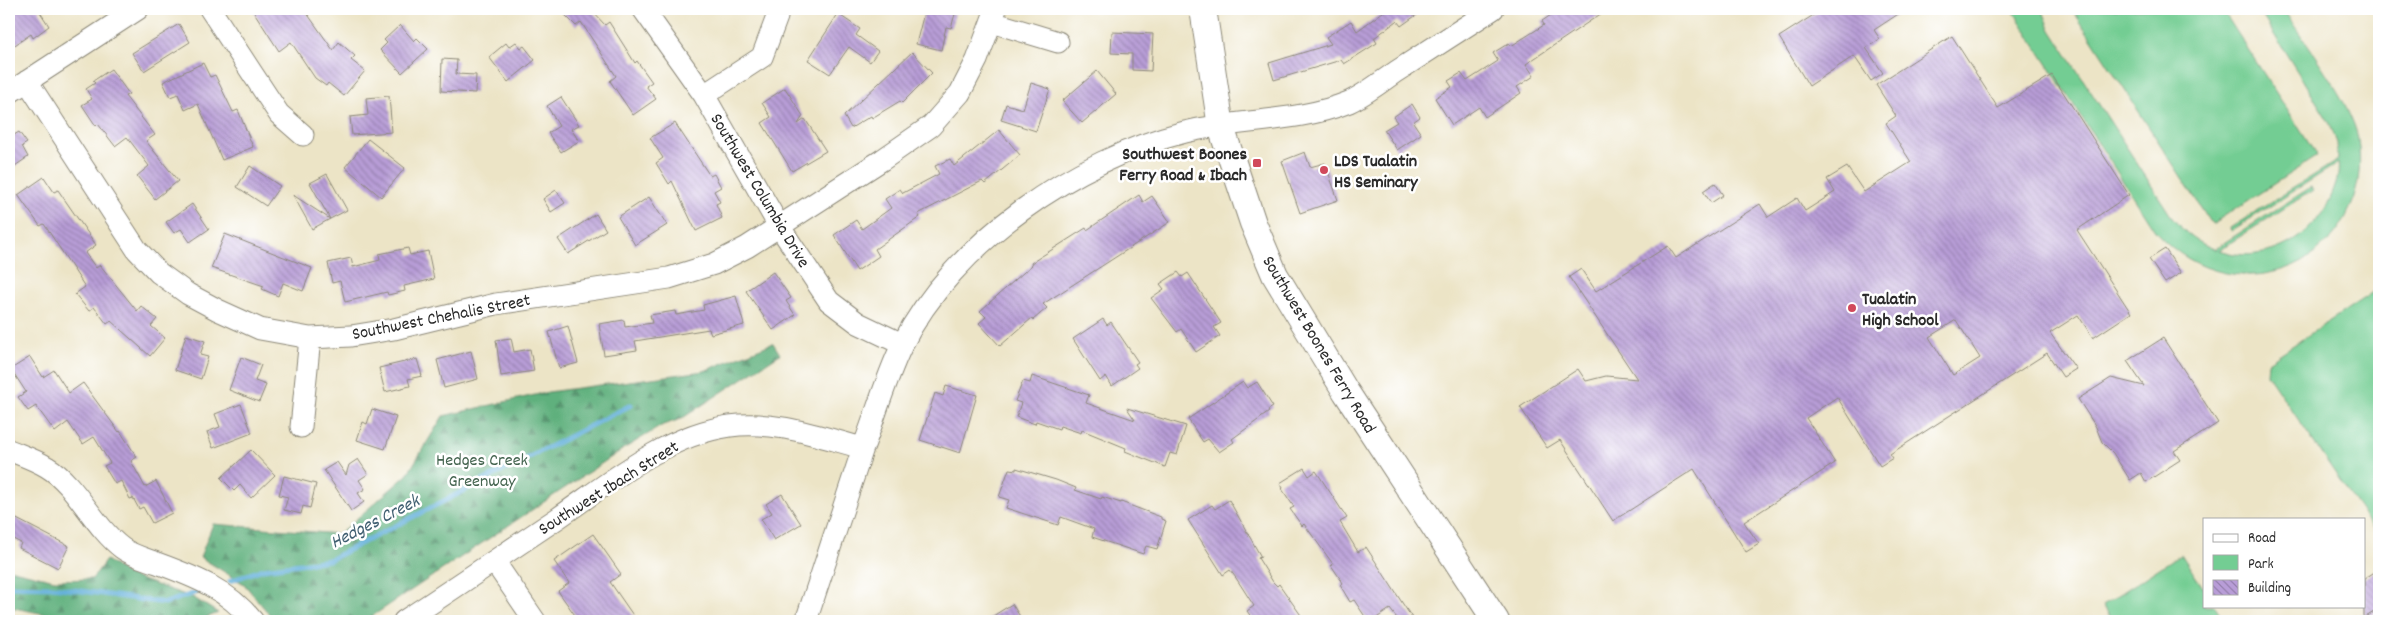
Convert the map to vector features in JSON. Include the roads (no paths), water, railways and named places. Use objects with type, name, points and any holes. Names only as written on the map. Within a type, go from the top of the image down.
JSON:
[{"type":"main road","name":"Southwest Boones Ferry Road","points":[[1203,9],[1221,127],[1253,223],[1275,276],[1346,392],[1496,621]]},
{"type":"street","points":[[9,92],[138,9]]},
{"type":"street","points":[[210,9],[279,114],[303,135]]},
{"type":"street","name":"Southwest Columbia Drive","points":[[643,9],[704,95],[779,226],[830,301],[839,310],[858,323],[902,344]]},
{"type":"street","points":[[806,621],[863,448],[902,344],[914,324],[952,272],[980,244],[1021,210],[1106,159],[1125,150],[1187,132],[1319,112],[1350,101],[1493,9]]},
{"type":"street","points":[[994,16],[1058,42]]},
{"type":"street","name":"Southwest Chehalis Street","points":[[26,81],[138,250],[160,273],[188,294],[260,329],[310,338],[351,336],[496,304],[669,278],[714,264],[747,247],[882,160],[930,126],[960,93],[977,60],[994,16]]},
{"type":"street","points":[[704,95],[762,57],[777,17]]},
{"type":"street","points":[[301,427],[310,338]]},
{"type":"street","name":"Southwest Ibach Street","points":[[404,621],[654,454],[680,440],[705,431],[731,426],[758,425],[794,430],[863,448]]},
{"type":"street","points":[[9,450],[48,468],[65,484],[104,531],[123,549],[201,579],[221,590],[241,606],[253,621]]},
{"type":"street","points":[[494,561],[535,621]]},
{"type":"waterway","name":"Hedges Creek","points":[[230,581],[263,569],[329,560],[631,405]]},
{"type":"waterway","name":"Hedges Creek","points":[[9,586],[53,587],[165,603],[198,592]]},
{"type":"place","name":"Southwest Boones Ferry Road & Ibach","points":[[1257,163]]},
{"type":"place","name":"LDS Tualatin HS Seminary","points":[[1324,170]]},
{"type":"place","name":"Tualatin High School","points":[[1852,308]]},
{"type":"park label","name":"Hedges Creek Greenway","points":[[482,469]]}]
